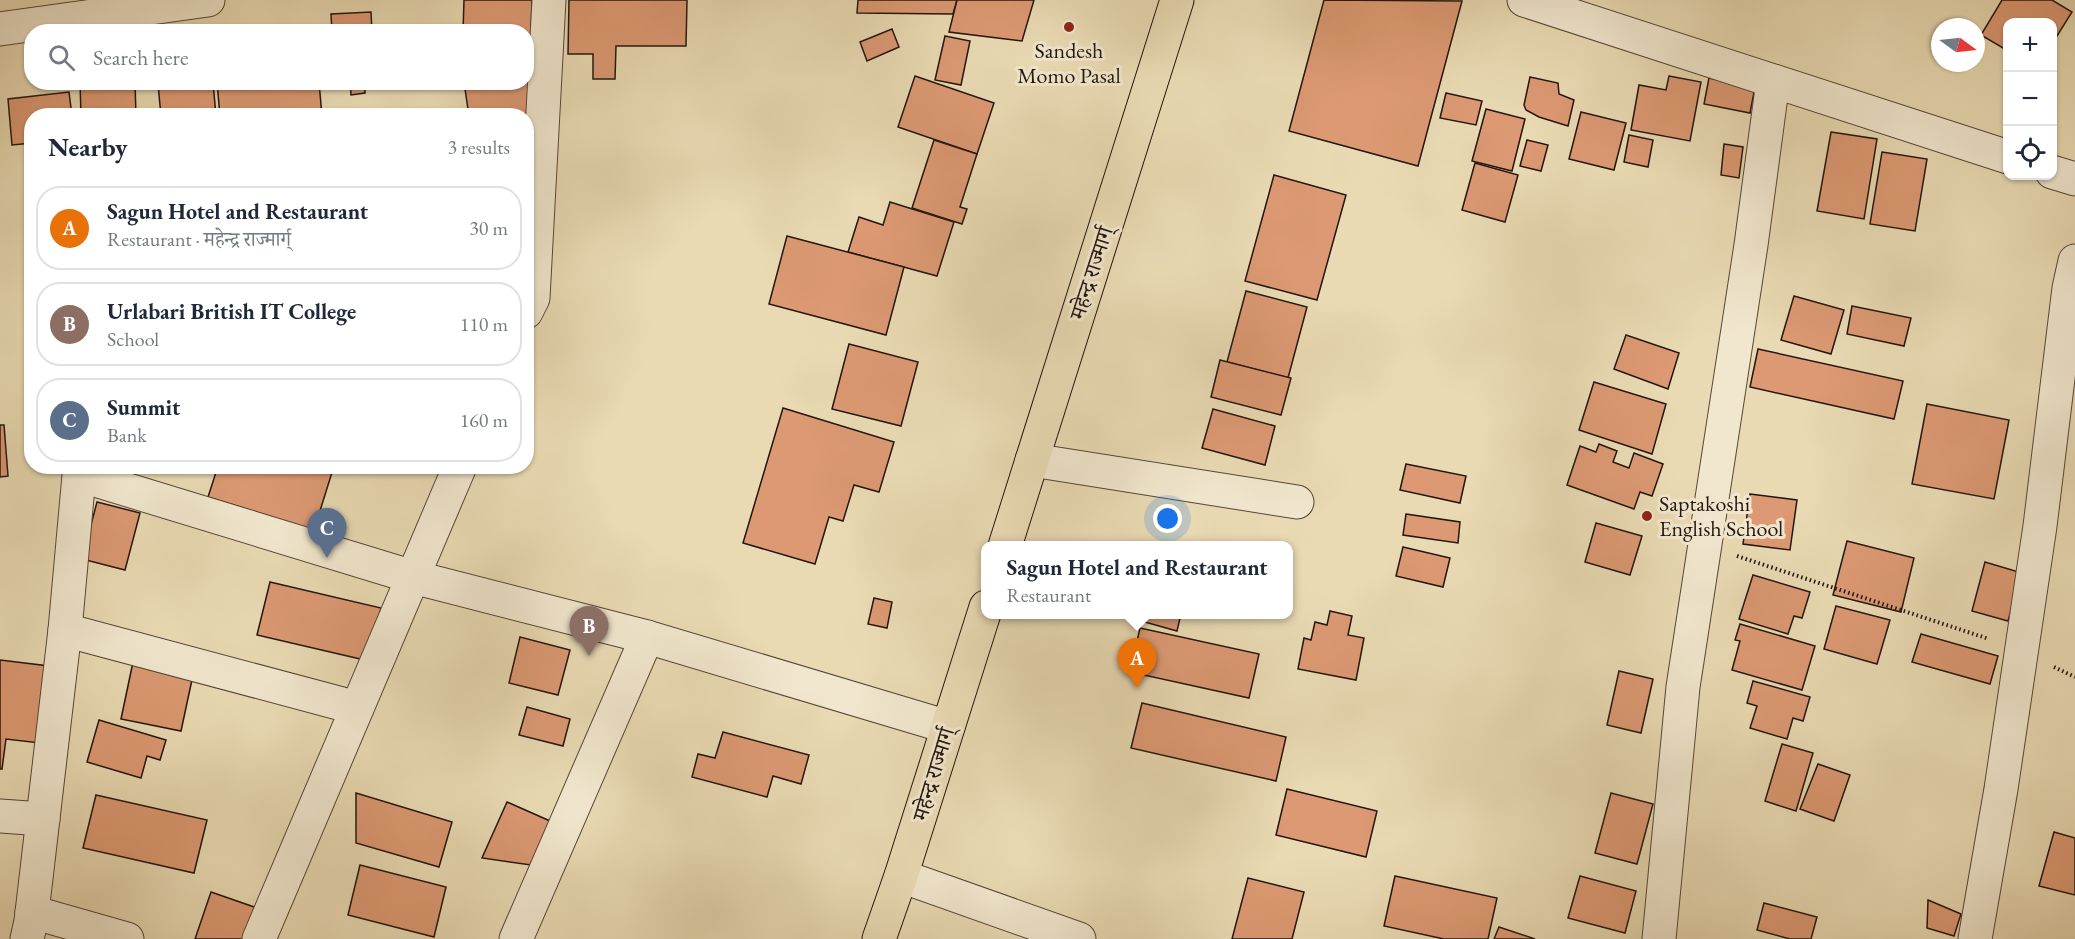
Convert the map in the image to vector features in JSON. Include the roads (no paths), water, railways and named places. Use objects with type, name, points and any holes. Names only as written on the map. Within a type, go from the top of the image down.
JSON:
[{"type":"highway","name":"महेन्द्र राज्मार्ग्","points":[[1007,541],[1177,0]]},
{"type":"highway","name":"महेन्द्र राज्मार्ग्","points":[[879,939],[982,619]]},
{"type":"street","points":[[36,24],[208,0]]},
{"type":"street","points":[[534,263],[549,0]]},
{"type":"street","points":[[1524,0],[2003,156]]},
{"type":"street","points":[[0,29],[24,26]]},
{"type":"street","points":[[1659,939],[1683,687],[1751,245],[1773,81]]},
{"type":"street","points":[[2057,174],[2075,179]]},
{"type":"street","points":[[1975,939],[2001,789],[2040,526],[2069,288],[2075,261]]},
{"type":"street","points":[[1032,460],[1297,502]]},
{"type":"street","points":[[259,939],[457,474]]},
{"type":"street","points":[[127,939],[30,925],[65,630],[79,475],[413,576],[647,637],[948,727]]},
{"type":"street","points":[[65,630],[357,708]]},
{"type":"street","points":[[516,939],[647,637]]},
{"type":"street","points":[[0,816],[43,819]]},
{"type":"street","points":[[901,876],[1079,939]]},
{"type":"place","name":"Sandesh Momo Pasal","points":[[1069,27]]},
{"type":"place","name":"Saptakoshi English School","points":[[1647,516]]},
{"type":"place","name":"Summit","points":[[327,558]]},
{"type":"place","name":"Urlabari British IT College","points":[[589,656]]},
{"type":"place","name":"Sagun Hotel and Restaurant","points":[[1137,688]]}]
